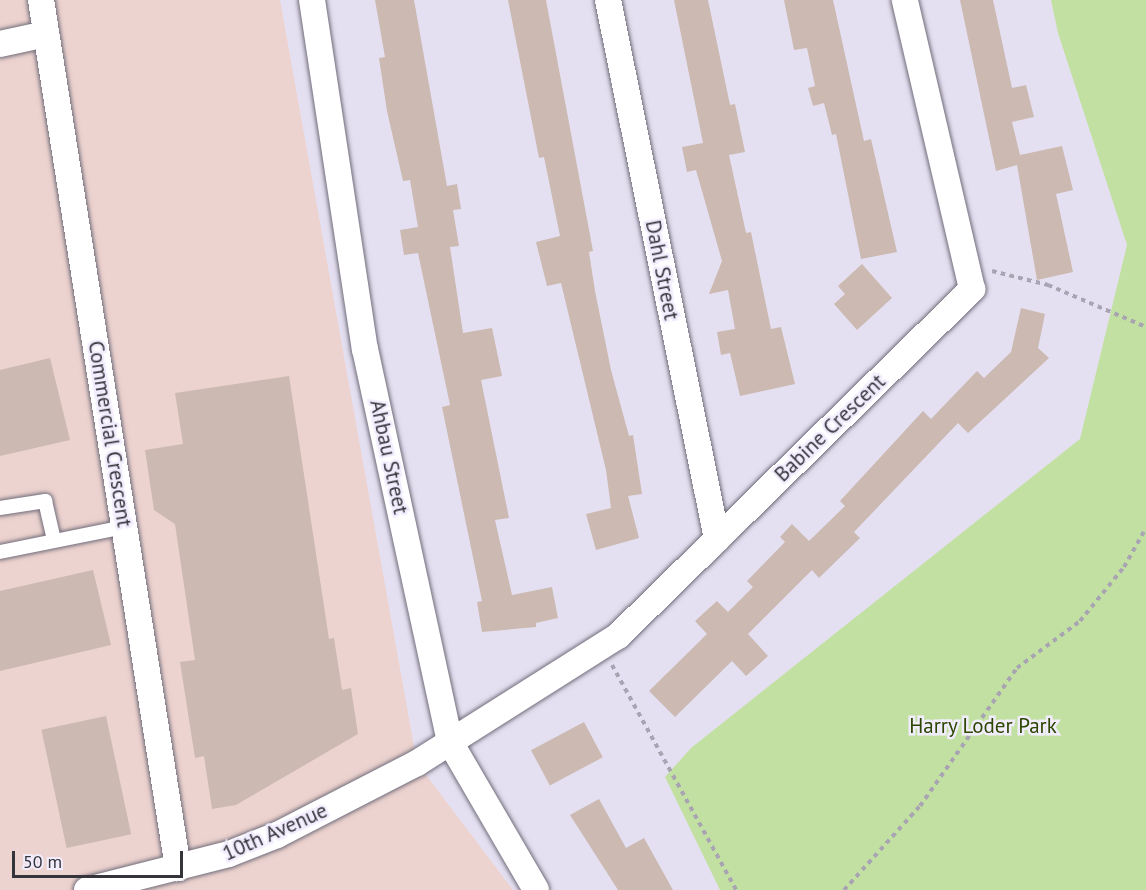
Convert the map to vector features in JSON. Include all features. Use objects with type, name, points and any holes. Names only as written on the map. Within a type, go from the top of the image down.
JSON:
[{"type":"street","name":"Commercial Crescent","points":[[41,0],[178,868]]},
{"type":"street","name":"Ahbau Street","points":[[312,0],[365,349],[450,742],[536,890]]},
{"type":"street","name":"Dahl Street","points":[[608,0],[717,539]]},
{"type":"street","name":"Babine Crescent","points":[[450,742],[602,647],[717,539],[972,289],[906,0]]},
{"type":"street","points":[[0,44],[46,34]]},
{"type":"street","name":"10th Avenue","points":[[87,890],[178,868],[277,836],[450,742]]},
{"type":"lane","points":[[0,508],[45,501],[54,539]]},
{"type":"lane","points":[[0,552],[54,539],[124,527]]},
{"type":"path","points":[[967,266],[1048,285],[1146,327]]},
{"type":"path","points":[[844,890],[920,806],[1017,668],[1080,621],[1124,567],[1146,528]]},
{"type":"path","points":[[602,647],[736,890]]},
{"type":"shaded area","points":[[0,0],[280,0],[417,763],[513,890],[0,890]]},
{"type":"green space","name":"Harry Loder Park","points":[[1051,0],[1146,0],[1146,890],[720,890],[665,777],[691,748],[1080,439],[1127,245],[1058,33]]},
{"type":"building","points":[[375,0],[414,0],[447,186],[457,184],[461,209],[453,210],[459,246],[450,247],[463,333],[492,328],[502,376],[481,380],[509,518],[495,520],[512,595],[552,587],[558,618],[536,623],[536,627],[482,632],[477,602],[482,601],[442,407],[450,405],[418,253],[404,255],[400,230],[418,227],[410,180],[403,181],[387,111],[379,58],[385,57]]},
{"type":"building","points":[[508,0],[546,0],[593,251],[589,252],[595,291],[611,370],[629,436],[633,435],[642,494],[628,496],[639,538],[596,550],[586,514],[611,508],[606,470],[561,283],[547,286],[536,242],[560,236],[544,157],[539,158]]},
{"type":"building","points":[[674,0],[708,0],[730,105],[735,104],[745,152],[729,155],[746,233],[751,232],[771,329],[781,327],[795,384],[740,396],[730,353],[721,355],[717,332],[735,329],[728,290],[709,294],[722,261],[696,170],[687,172],[682,147],[703,143]]},
{"type":"building","points":[[784,0],[833,0],[864,141],[871,139],[897,252],[861,259],[836,134],[832,135],[824,103],[813,106],[808,88],[815,86],[807,48],[794,50]]},
{"type":"building","points":[[960,0],[993,0],[1012,88],[1026,85],[1034,117],[1012,122],[1020,155],[1062,146],[1073,190],[1056,194],[1073,272],[1037,280],[1017,165],[996,171]]},
{"type":"building","points":[[862,264],[892,298],[857,330],[834,304],[845,294],[838,286]]},
{"type":"building","points":[[1021,308],[1045,314],[1038,348],[1049,358],[968,433],[958,423],[854,532],[860,538],[819,578],[812,570],[748,634],[768,656],[746,676],[732,661],[675,717],[649,691],[707,634],[695,621],[717,601],[728,612],[753,587],[747,581],[785,542],[780,537],[792,524],[809,541],[845,506],[840,501],[923,411],[931,419],[977,371],[984,378],[1011,352]]},
{"type":"building","points":[[50,358],[70,440],[0,456],[0,370]]},
{"type":"building","points":[[289,376],[329,639],[334,638],[342,690],[351,688],[358,734],[236,805],[212,809],[204,756],[195,758],[180,662],[195,660],[175,524],[154,510],[145,450],[183,444],[175,393]]},
{"type":"building","points":[[93,570],[111,645],[0,671],[0,591]]},
{"type":"building","points":[[106,716],[131,834],[67,848],[41,730]]},
{"type":"building","points":[[584,722],[603,757],[550,785],[531,750]]},
{"type":"building","points":[[599,799],[626,848],[644,838],[673,890],[618,890],[570,815]]}]
